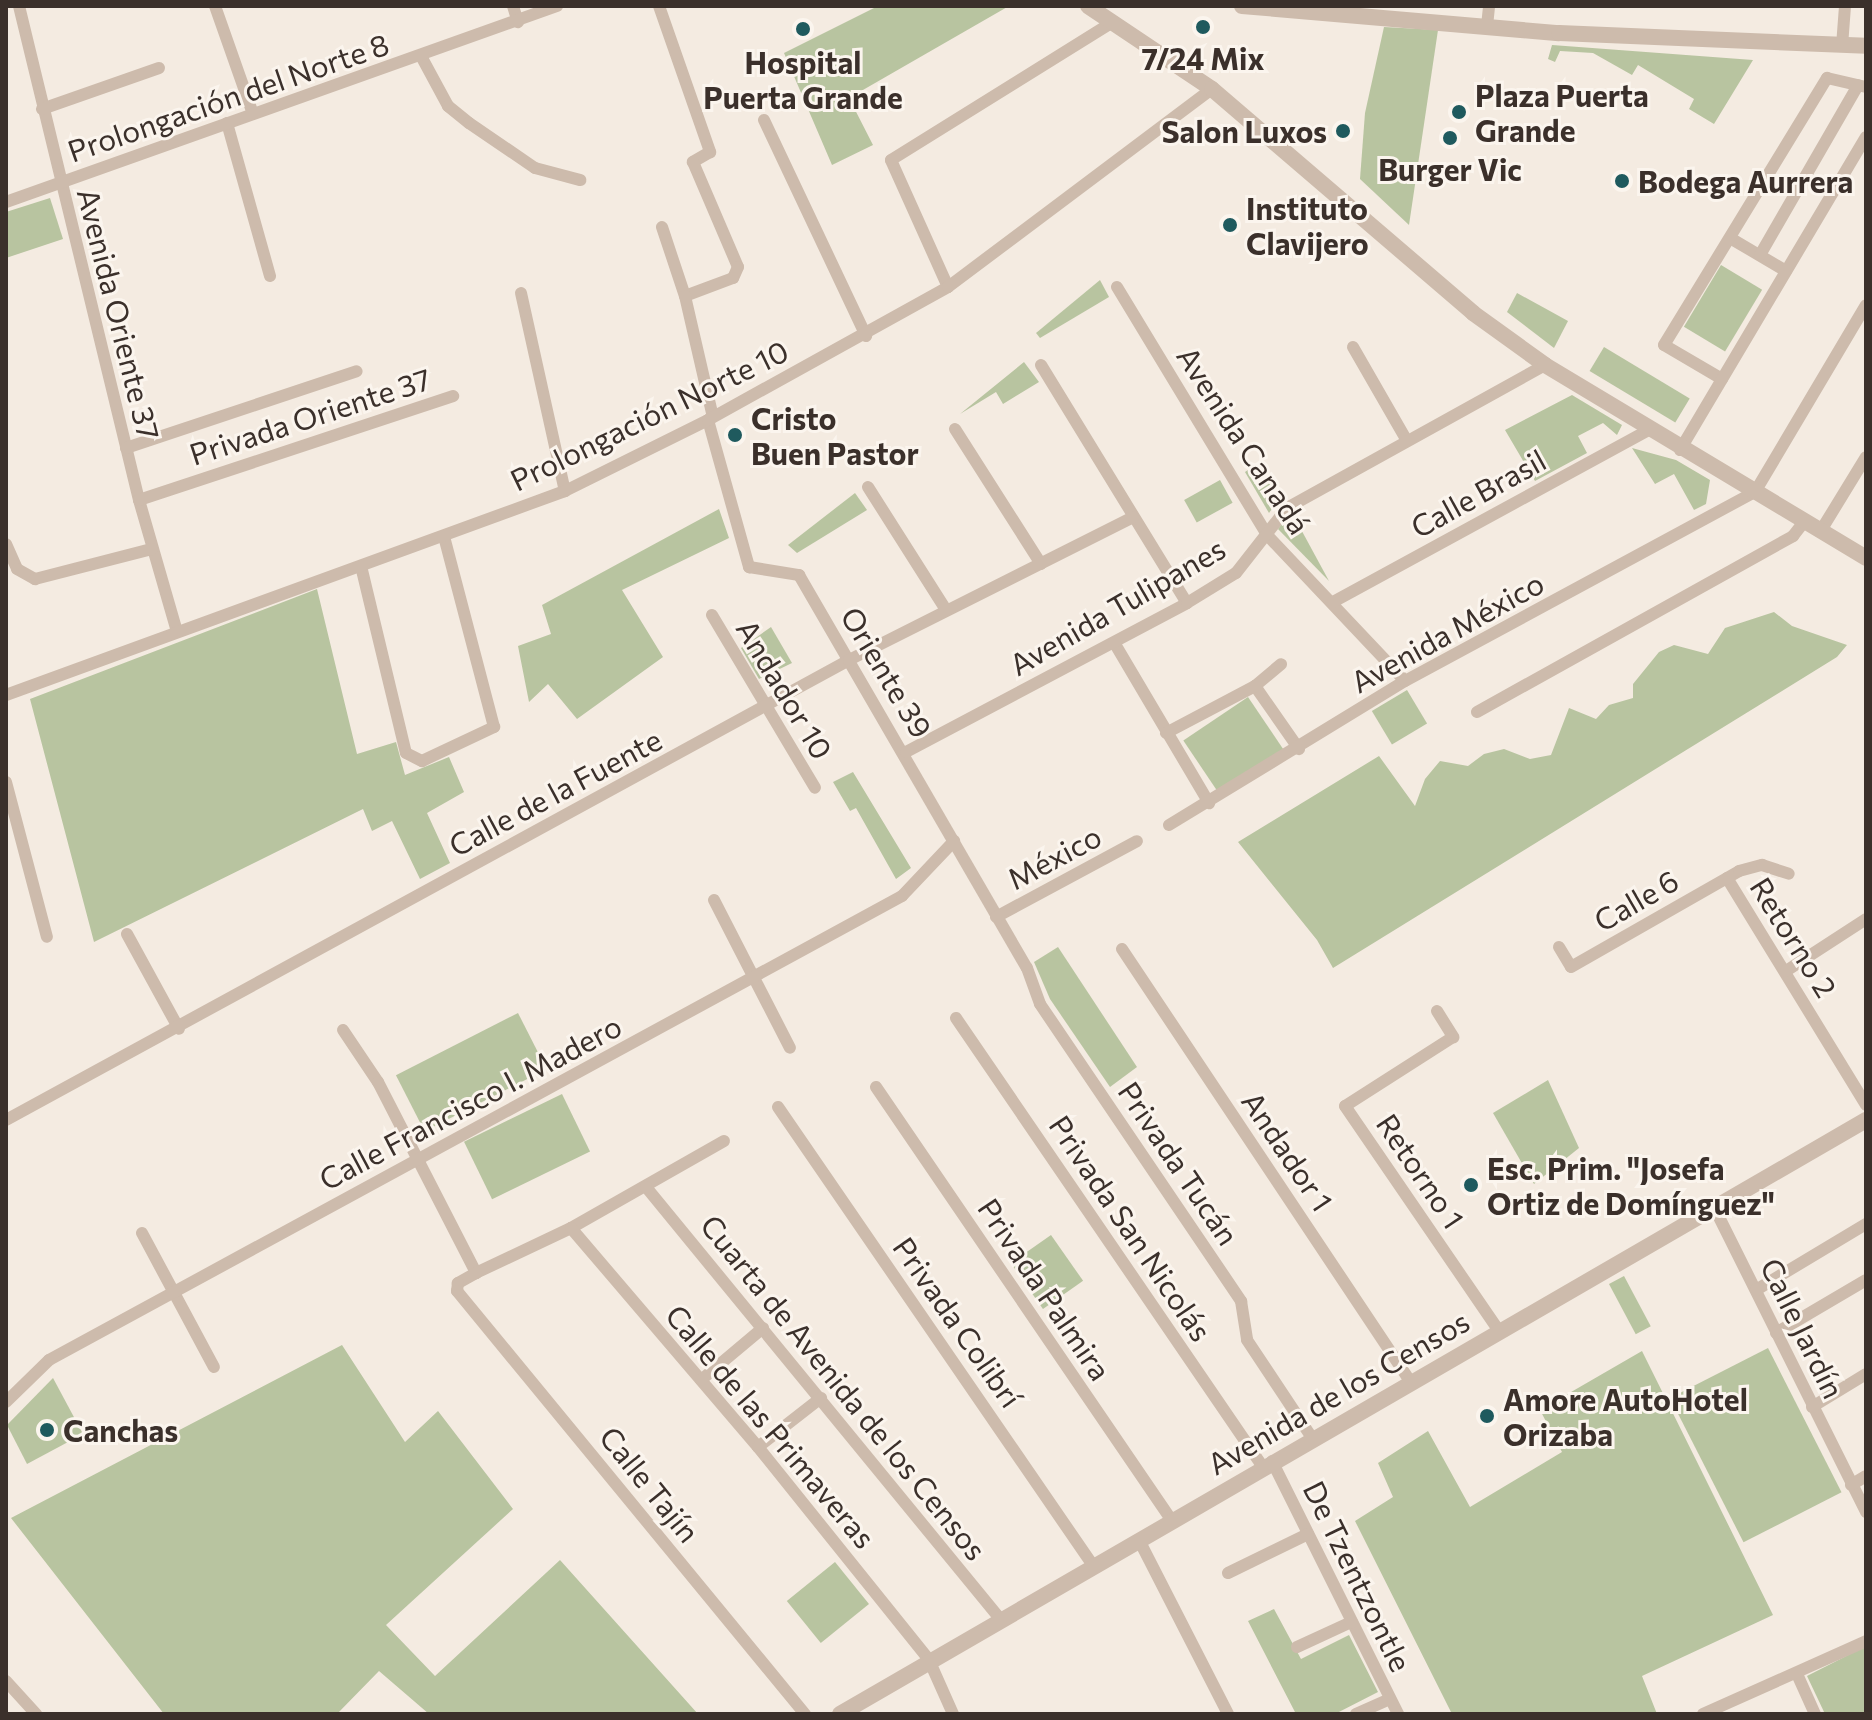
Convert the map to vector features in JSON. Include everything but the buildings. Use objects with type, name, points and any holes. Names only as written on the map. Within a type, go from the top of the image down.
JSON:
[{"type":"street","name":"Avenida Oriente 37","points":[[19,6],[139,500],[177,632]]},
{"type":"street","points":[[215,6],[253,114]]},
{"type":"street","points":[[513,6],[518,22]]},
{"type":"street","name":"Prolongación del Norte 8","points":[[6,202],[557,6]]},
{"type":"street","points":[[659,6],[710,152],[693,162],[738,274],[685,296]]},
{"type":"street","points":[[1088,6],[1212,89],[1473,313],[1545,365],[1680,450],[1866,558]]},
{"type":"street","points":[[1242,6],[1298,8],[1487,26],[1866,46]]},
{"type":"street","points":[[1487,26],[1489,6]]},
{"type":"street","points":[[1842,46],[1845,6]]},
{"type":"street","points":[[948,287],[891,160],[1113,22]]},
{"type":"street","points":[[421,56],[448,106],[469,123],[535,168],[580,180]]},
{"type":"street","points":[[42,109],[159,68]]},
{"type":"street","points":[[1722,379],[1664,345],[1827,78],[1862,86],[1760,255]]},
{"type":"street","name":"Prolongación Norte 10","points":[[6,695],[565,491],[711,419],[866,336],[948,287],[1212,89]]},
{"type":"street","points":[[764,120],[866,336]]},
{"type":"street","points":[[227,123],[270,276]]},
{"type":"street","points":[[1680,450],[1866,137]]},
{"type":"street","points":[[662,227],[685,296],[711,419]]},
{"type":"street","points":[[1730,238],[1786,271]]},
{"type":"street","name":"Avenida Canadá","points":[[1117,287],[1268,536],[1405,681]]},
{"type":"street","points":[[521,293],[565,491]]},
{"type":"street","points":[[1755,492],[1866,305]]},
{"type":"street","points":[[1353,347],[1407,441]]},
{"type":"street","points":[[1041,365],[1187,603]]},
{"type":"street","name":"Avenida Tulipanes","points":[[906,752],[1115,644],[1187,603],[1236,573],[1287,508],[1545,365]]},
{"type":"street","points":[[126,448],[357,371]]},
{"type":"street","name":"Privada Oriente 37","points":[[139,500],[453,396]]},
{"type":"street","name":"Oriente 39","points":[[711,419],[749,567],[799,575],[906,752],[996,917]]},
{"type":"street","points":[[955,429],[1041,564]]},
{"type":"street","name":"Calle Brasil","points":[[1333,602],[1648,430]]},
{"type":"street","points":[[1820,532],[1866,457]]},
{"type":"street","points":[[868,487],[946,610]]},
{"type":"street","name":"Avenida México","points":[[1169,825],[1299,749],[1405,681],[1755,492]]},
{"type":"street","name":"Calle de la Fuente","points":[[6,1120],[179,1029],[849,660],[1133,517]]},
{"type":"street","points":[[1477,712],[1793,536],[1804,522]]},
{"type":"street","points":[[361,566],[406,753],[422,761],[494,727],[444,536]]},
{"type":"street","points":[[6,544],[17,569],[35,579],[152,549]]},
{"type":"street","name":"Andador 10","points":[[712,615],[763,709],[815,788]]},
{"type":"street","points":[[1115,644],[1209,803]]},
{"type":"street","points":[[1166,733],[1255,686],[1281,664]]},
{"type":"street","points":[[1255,686],[1299,749]]},
{"type":"street","points":[[6,782],[47,937]]},
{"type":"street","name":"Calle Francisco I. Madero","points":[[6,1402],[49,1360],[902,896],[954,841]]},
{"type":"street","name":"México","points":[[996,917],[1137,841]]},
{"type":"street","name":"Calle 6","points":[[1559,947],[1571,967],[1727,878],[1762,865],[1789,874]]},
{"type":"street","name":"Retorno 2","points":[[1727,878],[1866,1105]]},
{"type":"street","points":[[714,900],[790,1048]]},
{"type":"street","name":"Privada Tucán","points":[[996,917],[1027,968],[1040,1004],[1241,1301],[1247,1340],[1312,1438]]},
{"type":"street","points":[[1786,971],[1866,919]]},
{"type":"street","points":[[127,934],[179,1029]]},
{"type":"street","name":"Andador 1","points":[[1122,949],[1410,1381]]},
{"type":"street","name":"Retorno 1","points":[[1437,1011],[1453,1037],[1345,1106],[1499,1331]]},
{"type":"street","name":"Privada San Nicolás","points":[[956,1018],[1268,1464]]},
{"type":"street","points":[[343,1030],[378,1082],[476,1273],[571,1228],[724,1141]]},
{"type":"street","name":"Privada Palmira","points":[[876,1087],[1172,1521]]},
{"type":"street","name":"Privada Colibrí","points":[[778,1107],[1094,1567]]},
{"type":"street","name":"Avenida de los Censos","points":[[840,1714],[1410,1381],[1866,1120]]},
{"type":"street","name":"Cuarta de Avenida de los Censos","points":[[646,1187],[1001,1620]]},
{"type":"street","name":"Calle Jardín","points":[[1715,1209],[1866,1512]]},
{"type":"street","points":[[1756,1290],[1866,1224]]},
{"type":"street","name":"Calle de las Primaveras","points":[[571,1228],[758,1447],[929,1660],[953,1714]]},
{"type":"street","points":[[142,1233],[172,1295],[214,1367]]},
{"type":"street","name":"Calle Tajín","points":[[476,1273],[457,1287],[805,1714]]},
{"type":"street","points":[[1776,1333],[1866,1280]]},
{"type":"street","points":[[701,1380],[763,1328]]},
{"type":"street","points":[[1812,1407],[1866,1374]]},
{"type":"street","points":[[758,1447],[821,1398]]},
{"type":"street","name":"De Tzentzontle","points":[[1268,1464],[1308,1534],[1398,1714]]},
{"type":"street","points":[[1851,1485],[1866,1476]]},
{"type":"street","points":[[1228,1573],[1308,1534]]},
{"type":"street","points":[[1139,1540],[1228,1714]]},
{"type":"street","points":[[1297,1647],[1351,1622]]},
{"type":"street","points":[[1703,1714],[1866,1641]]},
{"type":"street","points":[[1797,1674],[1815,1714]]},
{"type":"street","points":[[6,1681],[36,1714]]},
{"type":"street","points":[[1356,1714],[1390,1699]]},
{"type":"green space","points":[[878,6],[1009,6],[849,98],[873,145],[832,165],[784,53]]},
{"type":"green space","points":[[1384,27],[1438,30],[1409,225],[1360,179],[1365,113]]},
{"type":"green space","points":[[1552,45],[1753,60],[1714,124],[1689,109],[1694,99],[1638,65],[1632,75],[1593,53],[1560,51],[1555,62],[1548,59]]},
{"type":"green space","points":[[50,198],[63,239],[6,258],[6,212]]},
{"type":"green space","points":[[1721,265],[1762,290],[1725,351],[1684,327]]},
{"type":"green space","points":[[1100,280],[1109,297],[1040,338],[1036,333]]},
{"type":"green space","points":[[1517,293],[1568,321],[1554,348],[1507,312]]},
{"type":"green space","points":[[1604,347],[1690,399],[1675,423],[1590,371]]},
{"type":"green space","points":[[1024,362],[1039,382],[1003,404],[996,392],[960,414]]},
{"type":"green space","points":[[1572,395],[1622,425],[1617,435],[1603,423],[1578,436],[1587,453],[1535,481],[1505,430]]},
{"type":"green space","points":[[1632,448],[1676,460],[1710,480],[1706,504],[1694,510],[1674,474],[1655,484]]},
{"type":"green space","points":[[1257,464],[1279,499],[1269,513],[1245,472]]},
{"type":"green space","points":[[1220,480],[1233,503],[1197,523],[1184,500]]},
{"type":"green space","points":[[855,493],[867,510],[797,553],[788,545]]},
{"type":"green space","points":[[719,509],[729,538],[622,590],[663,657],[577,719],[548,684],[529,702],[518,646],[551,634],[542,605]]},
{"type":"green space","points":[[1291,511],[1329,581],[1278,529]]},
{"type":"green space","points":[[317,589],[357,754],[396,742],[405,775],[449,757],[464,792],[427,813],[450,863],[420,879],[392,821],[372,831],[363,809],[94,942],[30,699]]},
{"type":"green space","points":[[1774,612],[1792,626],[1847,645],[1837,657],[1333,968],[1317,940],[1238,842],[1379,756],[1415,806],[1425,779],[1440,761],[1468,766],[1484,754],[1504,749],[1530,759],[1551,755],[1569,708],[1596,719],[1609,705],[1633,698],[1633,684],[1659,652],[1674,645],[1708,654],[1725,628]]},
{"type":"green space","points":[[771,627],[792,663],[759,679],[741,648]]},
{"type":"green space","points":[[1407,690],[1427,723],[1392,745],[1372,711]]},
{"type":"green space","points":[[1248,697],[1284,750],[1219,794],[1183,741]]},
{"type":"green space","points":[[853,772],[911,868],[896,879],[856,808],[850,811],[833,782]]},
{"type":"green space","points":[[1058,947],[1137,1067],[1110,1087],[1050,999],[1034,962]]},
{"type":"green space","points":[[518,1013],[547,1069],[425,1131],[396,1075]]},
{"type":"green space","points":[[1548,1080],[1579,1148],[1534,1184],[1493,1113]]},
{"type":"green space","points":[[562,1094],[590,1152],[492,1199],[464,1142]]},
{"type":"green space","points":[[1051,1235],[1083,1281],[1043,1309],[1011,1263]]},
{"type":"green space","points":[[1624,1276],[1651,1326],[1636,1334],[1609,1284]]},
{"type":"green space","points":[[342,1345],[405,1442],[438,1411],[513,1509],[386,1625],[435,1676],[560,1560],[698,1714],[429,1714],[379,1671],[337,1714],[164,1714],[11,1518]]},
{"type":"green space","points":[[1768,1348],[1842,1492],[1744,1542],[1670,1398]]},
{"type":"green space","points":[[1642,1351],[1773,1615],[1642,1676],[1657,1714],[1452,1714],[1355,1521],[1393,1497],[1378,1463],[1428,1431],[1470,1507],[1562,1452],[1540,1410]]},
{"type":"green space","name":"Canchas","points":[[53,1378],[83,1434],[27,1464],[7,1425]]},
{"type":"green space","points":[[835,1562],[869,1604],[821,1643],[787,1601]]},
{"type":"green space","points":[[1274,1609],[1301,1659],[1349,1635],[1378,1692],[1335,1714],[1296,1714],[1248,1621]]},
{"type":"green space","points":[[1866,1646],[1866,1714],[1825,1714],[1807,1676]]},
{"type":"place","name":"7/24 Mix","points":[[1203,27]]},
{"type":"place","name":"Hospital Puerta Grande","points":[[803,29]]},
{"type":"place","name":"Plaza Puerta Grande","points":[[1459,112]]},
{"type":"place","name":"Salon Luxos","points":[[1343,131]]},
{"type":"place","name":"Burger Vic","points":[[1450,138]]},
{"type":"place","name":"Bodega Aurrera","points":[[1622,181]]},
{"type":"place","name":"Instituto Clavijero","points":[[1230,225]]},
{"type":"place","name":"Cristo Buen Pastor","points":[[735,435]]},
{"type":"place","name":"Esc. Prim. \"Josefa Ortiz de Domínguez\"","points":[[1471,1185]]},
{"type":"place","name":"Amore AutoHotel Orizaba","points":[[1487,1416]]},
{"type":"place","name":"Canchas","points":[[47,1430]]}]
